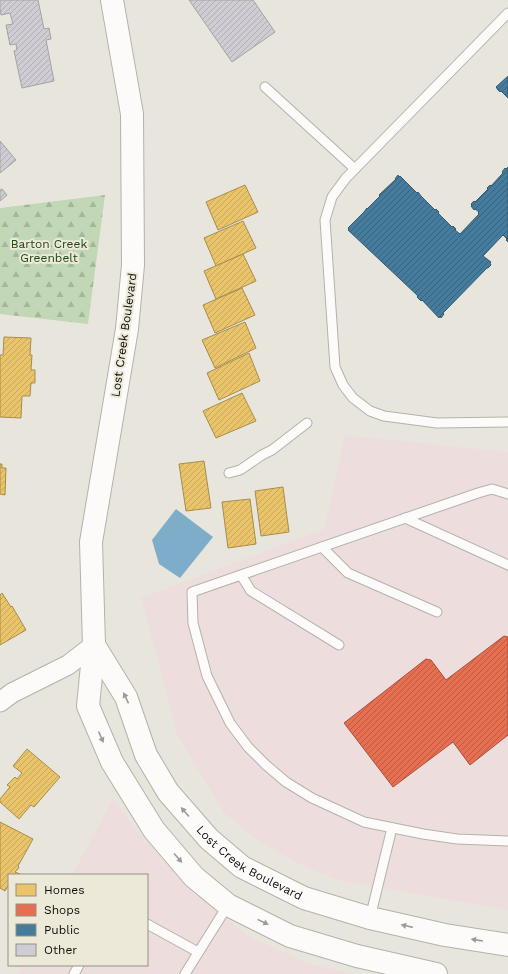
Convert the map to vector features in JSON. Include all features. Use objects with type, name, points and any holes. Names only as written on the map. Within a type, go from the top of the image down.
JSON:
[{"type":"street","name":"Lost Creek Boulevard","points":[[112,0],[132,114],[133,265],[127,329],[91,542],[94,645],[88,706],[112,762],[154,830],[194,877],[228,905],[290,936],[357,956],[436,974]]},
{"type":"street","name":"Lost Creek Boulevard","points":[[94,645],[126,697],[146,755],[168,792],[209,839],[242,867],[304,898],[370,918],[445,935],[508,945]]},
{"type":"street","points":[[0,702],[12,693],[68,665],[94,645]]},
{"type":"lane","points":[[508,13],[346,178],[332,197],[325,220],[335,367],[343,385],[353,398],[370,411],[384,416],[437,423],[508,422]]},
{"type":"lane","points":[[265,87],[355,169]]},
{"type":"lane","points":[[229,473],[240,470],[272,450],[307,423]]},
{"type":"lane","points":[[508,494],[492,489],[478,493],[192,592],[193,623],[207,676],[230,723],[248,747],[286,782],[312,798],[364,822],[457,839],[508,841]]},
{"type":"lane","points":[[405,518],[508,565]]},
{"type":"lane","points":[[322,547],[348,573],[437,612]]},
{"type":"lane","points":[[241,575],[251,591],[339,645]]},
{"type":"lane","points":[[370,918],[392,828]]},
{"type":"lane","points":[[185,974],[228,905]]},
{"type":"lane","points":[[148,925],[198,952]]},
{"type":"shaded area","points":[[345,435],[508,452],[508,910],[337,880],[299,864],[257,840],[224,813],[177,735],[141,598],[324,529]]},
{"type":"shaded area","points":[[113,798],[135,828],[193,893],[247,935],[308,963],[353,974],[18,974],[22,966],[148,966],[148,874],[73,874]]},
{"type":"green space","name":"Barton Creek Greenbelt","points":[[105,195],[88,324],[0,314],[0,208]]},
{"type":"water","points":[[176,509],[213,537],[180,578],[159,564],[152,540]]},
{"type":"building: Homes","points":[[245,185],[258,212],[218,230],[206,202]]},
{"type":"building: Homes","points":[[243,221],[256,248],[216,266],[204,238]]},
{"type":"building: Homes","points":[[243,254],[256,281],[216,299],[204,271]]},
{"type":"building: Homes","points":[[242,288],[255,315],[215,333],[203,305]]},
{"type":"building: Homes","points":[[245,322],[256,348],[215,368],[202,340]]},
{"type":"building: Homes","points":[[4,337],[31,338],[31,370],[35,370],[35,383],[31,383],[30,396],[22,396],[21,418],[0,417],[0,355],[3,355]]},
{"type":"building: Homes","points":[[249,353],[260,381],[219,400],[207,373]]},
{"type":"building: Homes","points":[[242,393],[256,421],[216,438],[203,411]]},
{"type":"building: Homes","points":[[204,461],[211,508],[186,511],[179,464]]},
{"type":"building: Homes","points":[[0,464],[2,464],[2,468],[6,468],[5,495],[0,494]]},
{"type":"building: Homes","points":[[283,487],[289,532],[261,536],[255,491]]},
{"type":"building: Homes","points":[[250,499],[256,544],[228,548],[222,502]]},
{"type":"building: Homes","points":[[2,593],[11,607],[12,606],[26,630],[0,645],[0,595]]},
{"type":"building: Homes","points":[[27,749],[60,777],[34,807],[31,805],[19,819],[0,802],[0,799],[10,787],[7,785],[15,777],[17,779],[22,773],[13,766]]},
{"type":"building: Homes","points":[[0,822],[33,839],[15,872],[20,874],[8,874],[8,886],[5,891],[0,888]]},
{"type":"building: Shops","points":[[504,636],[508,637],[508,735],[470,765],[453,742],[393,787],[344,723],[426,659],[431,660],[446,680]]},
{"type":"building: Public","points":[[508,76],[508,98],[496,87]]},
{"type":"building: Public","points":[[508,167],[508,242],[503,235],[483,256],[491,262],[491,265],[443,313],[444,314],[441,318],[440,316],[439,318],[422,300],[421,301],[417,297],[418,296],[348,230],[348,228],[380,196],[379,195],[396,179],[398,175],[417,193],[418,192],[435,210],[436,209],[439,212],[438,213],[460,234],[479,214],[479,212],[475,209],[474,210],[471,204],[488,189],[487,188],[490,185],[491,186],[503,173],[502,172],[505,168],[506,169]]},
{"type":"building: Other","points":[[0,0],[38,0],[44,29],[49,28],[51,39],[46,40],[54,81],[22,88],[14,51],[17,50],[16,44],[10,45],[6,25],[13,24],[10,13],[1,15]]},
{"type":"building: Other","points":[[189,0],[253,0],[275,32],[232,62]]},
{"type":"building: Other","points":[[0,141],[16,160],[0,173]]},
{"type":"building: Other","points":[[2,189],[7,195],[0,201],[0,190]]}]
